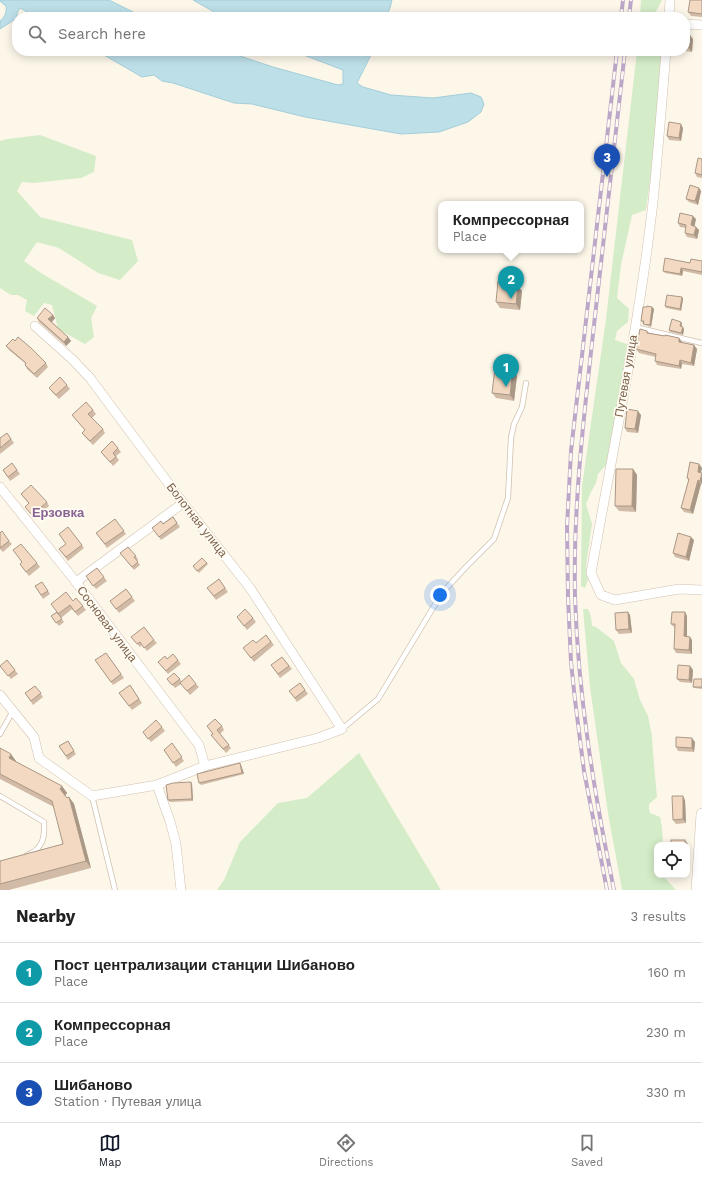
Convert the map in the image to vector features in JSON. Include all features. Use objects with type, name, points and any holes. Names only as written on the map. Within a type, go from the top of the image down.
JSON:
[{"type":"street","points":[[669,12],[670,0]]},
{"type":"street","points":[[690,24],[702,25]]},
{"type":"street","name":"Путевая улица","points":[[666,56],[653,202],[635,327],[591,573],[601,595],[615,600],[679,589],[702,590]]},
{"type":"street","name":"Болотная улица","points":[[35,326],[73,360],[90,378],[183,503],[250,588],[342,729]]},
{"type":"street","name":"Сосновая улица","points":[[0,487],[76,582],[199,745],[205,766]]},
{"type":"street","points":[[76,582],[183,503]]},
{"type":"street","points":[[0,695],[34,737],[39,758],[92,796],[157,785],[205,766],[318,738],[342,729]]},
{"type":"street","points":[[157,785],[170,821],[176,844],[181,890]]},
{"type":"street","points":[[697,890],[702,814]]},
{"type":"lane","points":[[635,327],[702,343]]},
{"type":"lane","points":[[342,729],[378,699],[442,593],[494,539],[508,498],[511,438],[514,424],[522,407],[526,382]]},
{"type":"lane","points":[[0,734],[13,712]]},
{"type":"lane","points":[[0,796],[44,822],[45,833],[43,843],[30,854],[22,856]]},
{"type":"lane","points":[[92,796],[115,890]]},
{"type":"green space","points":[[641,0],[662,0],[656,12],[640,12]]},
{"type":"green space","points":[[636,56],[663,56],[657,129],[646,210],[632,215],[621,265],[617,298],[629,309],[628,322],[617,331],[615,340],[627,344],[618,404],[606,465],[598,474],[596,483],[586,504],[592,524],[586,566],[588,580],[585,588],[581,586],[582,486],[606,319]]},
{"type":"green space","points":[[40,135],[96,156],[94,172],[81,178],[33,183],[22,182],[17,191],[40,217],[132,240],[138,261],[120,280],[98,273],[59,248],[37,242],[24,261],[41,273],[97,306],[91,318],[94,337],[85,344],[58,329],[52,305],[44,303],[34,316],[25,311],[27,300],[18,295],[11,295],[0,288],[0,141]]},
{"type":"green space","points":[[583,609],[588,609],[591,616],[592,626],[596,627],[614,641],[621,663],[634,679],[640,700],[648,716],[652,736],[657,797],[649,804],[649,809],[650,813],[660,817],[663,842],[654,842],[654,878],[665,878],[676,890],[622,890],[608,813],[590,687]]},
{"type":"green space","points":[[359,753],[441,890],[217,890],[224,880],[240,842],[278,803],[307,798]]},
{"type":"water","points":[[0,0],[109,0],[133,12],[27,12],[20,8],[18,12],[12,12],[12,21],[0,29],[0,21],[5,14],[6,8],[6,6]]},
{"type":"water","points":[[193,0],[392,0],[388,12],[214,12]]},
{"type":"water","points":[[106,56],[240,56],[338,85],[343,84],[343,70],[306,56],[370,56],[357,83],[363,87],[391,95],[433,98],[471,93],[481,97],[484,104],[481,112],[468,122],[439,132],[401,134],[305,117],[252,104],[234,103],[173,83],[162,81],[154,75],[142,77]]},
{"type":"building","points":[[690,0],[702,0],[702,14],[688,12]]},
{"type":"building","points":[[669,122],[681,124],[679,138],[667,136]]},
{"type":"building","points":[[698,158],[702,159],[702,175],[695,173]]},
{"type":"building","points":[[690,185],[699,188],[695,201],[686,199]]},
{"type":"building","points":[[680,213],[693,216],[691,225],[696,227],[694,235],[685,233],[686,225],[678,223]]},
{"type":"building","points":[[665,258],[690,263],[691,259],[702,261],[702,272],[681,268],[680,274],[663,271]]},
{"type":"building","points":[[498,281],[508,282],[508,285],[518,286],[516,304],[496,302]]},
{"type":"building","points":[[667,295],[682,297],[680,309],[665,306]]},
{"type":"building","points":[[643,307],[652,307],[650,325],[643,324],[644,321],[641,321]]},
{"type":"building","points":[[45,308],[53,315],[48,319],[68,337],[64,342],[37,318]]},
{"type":"building","points":[[672,319],[681,322],[680,326],[683,327],[681,333],[669,330]]},
{"type":"building","points":[[640,329],[647,331],[647,333],[679,338],[679,342],[694,345],[691,363],[680,360],[679,366],[655,361],[656,354],[636,349]]},
{"type":"building","points":[[18,337],[46,363],[34,374],[25,365],[26,363],[6,346],[13,339],[15,341]]},
{"type":"building","points":[[495,368],[513,370],[510,395],[492,393]]},
{"type":"building","points":[[60,377],[67,385],[56,395],[49,388]]},
{"type":"building","points":[[86,402],[93,410],[88,414],[103,429],[90,441],[82,433],[85,430],[72,415]]},
{"type":"building","points":[[627,409],[638,411],[635,429],[625,428]]},
{"type":"building","points":[[7,433],[11,439],[0,448],[0,438]]},
{"type":"building","points":[[112,441],[118,448],[113,453],[116,457],[110,462],[101,452]]},
{"type":"building","points":[[690,462],[699,464],[698,472],[702,473],[700,481],[698,480],[690,510],[681,508],[689,479],[687,478]]},
{"type":"building","points":[[12,463],[17,470],[8,477],[3,470]]},
{"type":"building","points":[[616,469],[633,469],[632,506],[615,506]]},
{"type":"building","points":[[31,485],[47,502],[32,515],[25,507],[29,503],[21,494]]},
{"type":"building","points":[[173,517],[177,523],[159,537],[152,528],[161,521],[163,524]]},
{"type":"building","points":[[115,519],[124,531],[105,544],[96,533]]},
{"type":"building","points":[[68,527],[82,545],[66,557],[59,549],[66,544],[59,534]]},
{"type":"building","points":[[2,531],[9,541],[0,548],[0,533]]},
{"type":"building","points":[[678,533],[691,537],[686,557],[673,553]]},
{"type":"building","points":[[21,544],[37,563],[26,572],[20,564],[22,562],[13,550]]},
{"type":"building","points":[[128,547],[136,556],[134,557],[138,562],[132,567],[120,553]]},
{"type":"building","points":[[202,558],[207,563],[197,571],[193,566]]},
{"type":"building","points":[[97,568],[104,577],[93,586],[86,576]]},
{"type":"building","points":[[219,579],[225,588],[214,596],[207,588]]},
{"type":"building","points":[[42,582],[48,591],[41,595],[35,586]]},
{"type":"building","points":[[126,589],[132,597],[116,609],[110,601]]},
{"type":"building","points":[[66,592],[73,601],[76,598],[83,606],[75,612],[70,605],[58,614],[62,619],[56,623],[51,616],[57,612],[51,604]]},
{"type":"building","points":[[245,609],[253,618],[244,626],[237,617]]},
{"type":"building","points":[[628,612],[629,629],[616,630],[615,613]]},
{"type":"building","points":[[672,612],[685,612],[684,636],[690,637],[689,650],[674,649],[675,624],[671,624]]},
{"type":"building","points":[[144,627],[154,640],[144,648],[140,642],[137,644],[131,637]]},
{"type":"building","points":[[266,635],[271,642],[251,658],[243,648],[253,640],[256,643]]},
{"type":"building","points":[[106,653],[121,674],[111,682],[95,660]]},
{"type":"building","points":[[173,654],[178,660],[166,671],[158,662],[165,656],[167,659]]},
{"type":"building","points":[[282,657],[289,666],[278,674],[271,665]]},
{"type":"building","points":[[7,660],[15,670],[8,676],[0,666]]},
{"type":"building","points":[[678,665],[690,666],[689,680],[677,679]]},
{"type":"building","points":[[174,673],[180,679],[172,685],[167,679]]},
{"type":"building","points":[[189,675],[196,684],[187,691],[180,683]]},
{"type":"building","points":[[694,679],[702,679],[702,687],[693,687]]},
{"type":"building","points":[[300,683],[305,690],[295,698],[289,691]]},
{"type":"building","points":[[130,685],[139,699],[129,706],[119,693]]},
{"type":"building","points":[[35,686],[41,693],[31,701],[25,693]]},
{"type":"building","points":[[215,719],[222,726],[217,730],[229,745],[223,749],[211,735],[213,734],[207,726]]},
{"type":"building","points":[[156,720],[162,727],[148,739],[143,732]]},
{"type":"building","points":[[676,737],[692,738],[692,748],[676,747]]},
{"type":"building","points":[[68,741],[74,751],[66,756],[59,746]]},
{"type":"building","points":[[172,743],[182,757],[173,763],[164,750]]},
{"type":"building","points":[[0,748],[11,754],[9,758],[62,786],[60,789],[67,798],[69,797],[86,861],[0,884],[0,861],[63,844],[52,801],[0,774]]},
{"type":"building","points":[[240,763],[242,773],[199,783],[197,774]]},
{"type":"building","points":[[191,782],[192,799],[168,800],[166,785]]},
{"type":"building","points":[[672,796],[683,796],[683,819],[673,820]]},
{"type":"building","points":[[671,840],[685,840],[685,842],[671,842]]},
{"type":"railway","points":[[622,12],[623,0]]},
{"type":"railway","points":[[630,12],[631,0]]},
{"type":"railway","points":[[607,890],[584,771],[575,700],[571,662],[567,527],[571,451],[616,56]]},
{"type":"railway","points":[[614,890],[600,817],[583,707],[577,633],[575,562],[577,494],[583,426],[624,56]]},
{"type":"place","name":"Шибаново","points":[[607,177]]},
{"type":"place","name":"Компрессорная","points":[[511,299]]},
{"type":"place","name":"Пост централизации станции Шибаново","points":[[506,387]]},
{"type":"district","name":"Ерзовка","points":[[58,512]]}]
